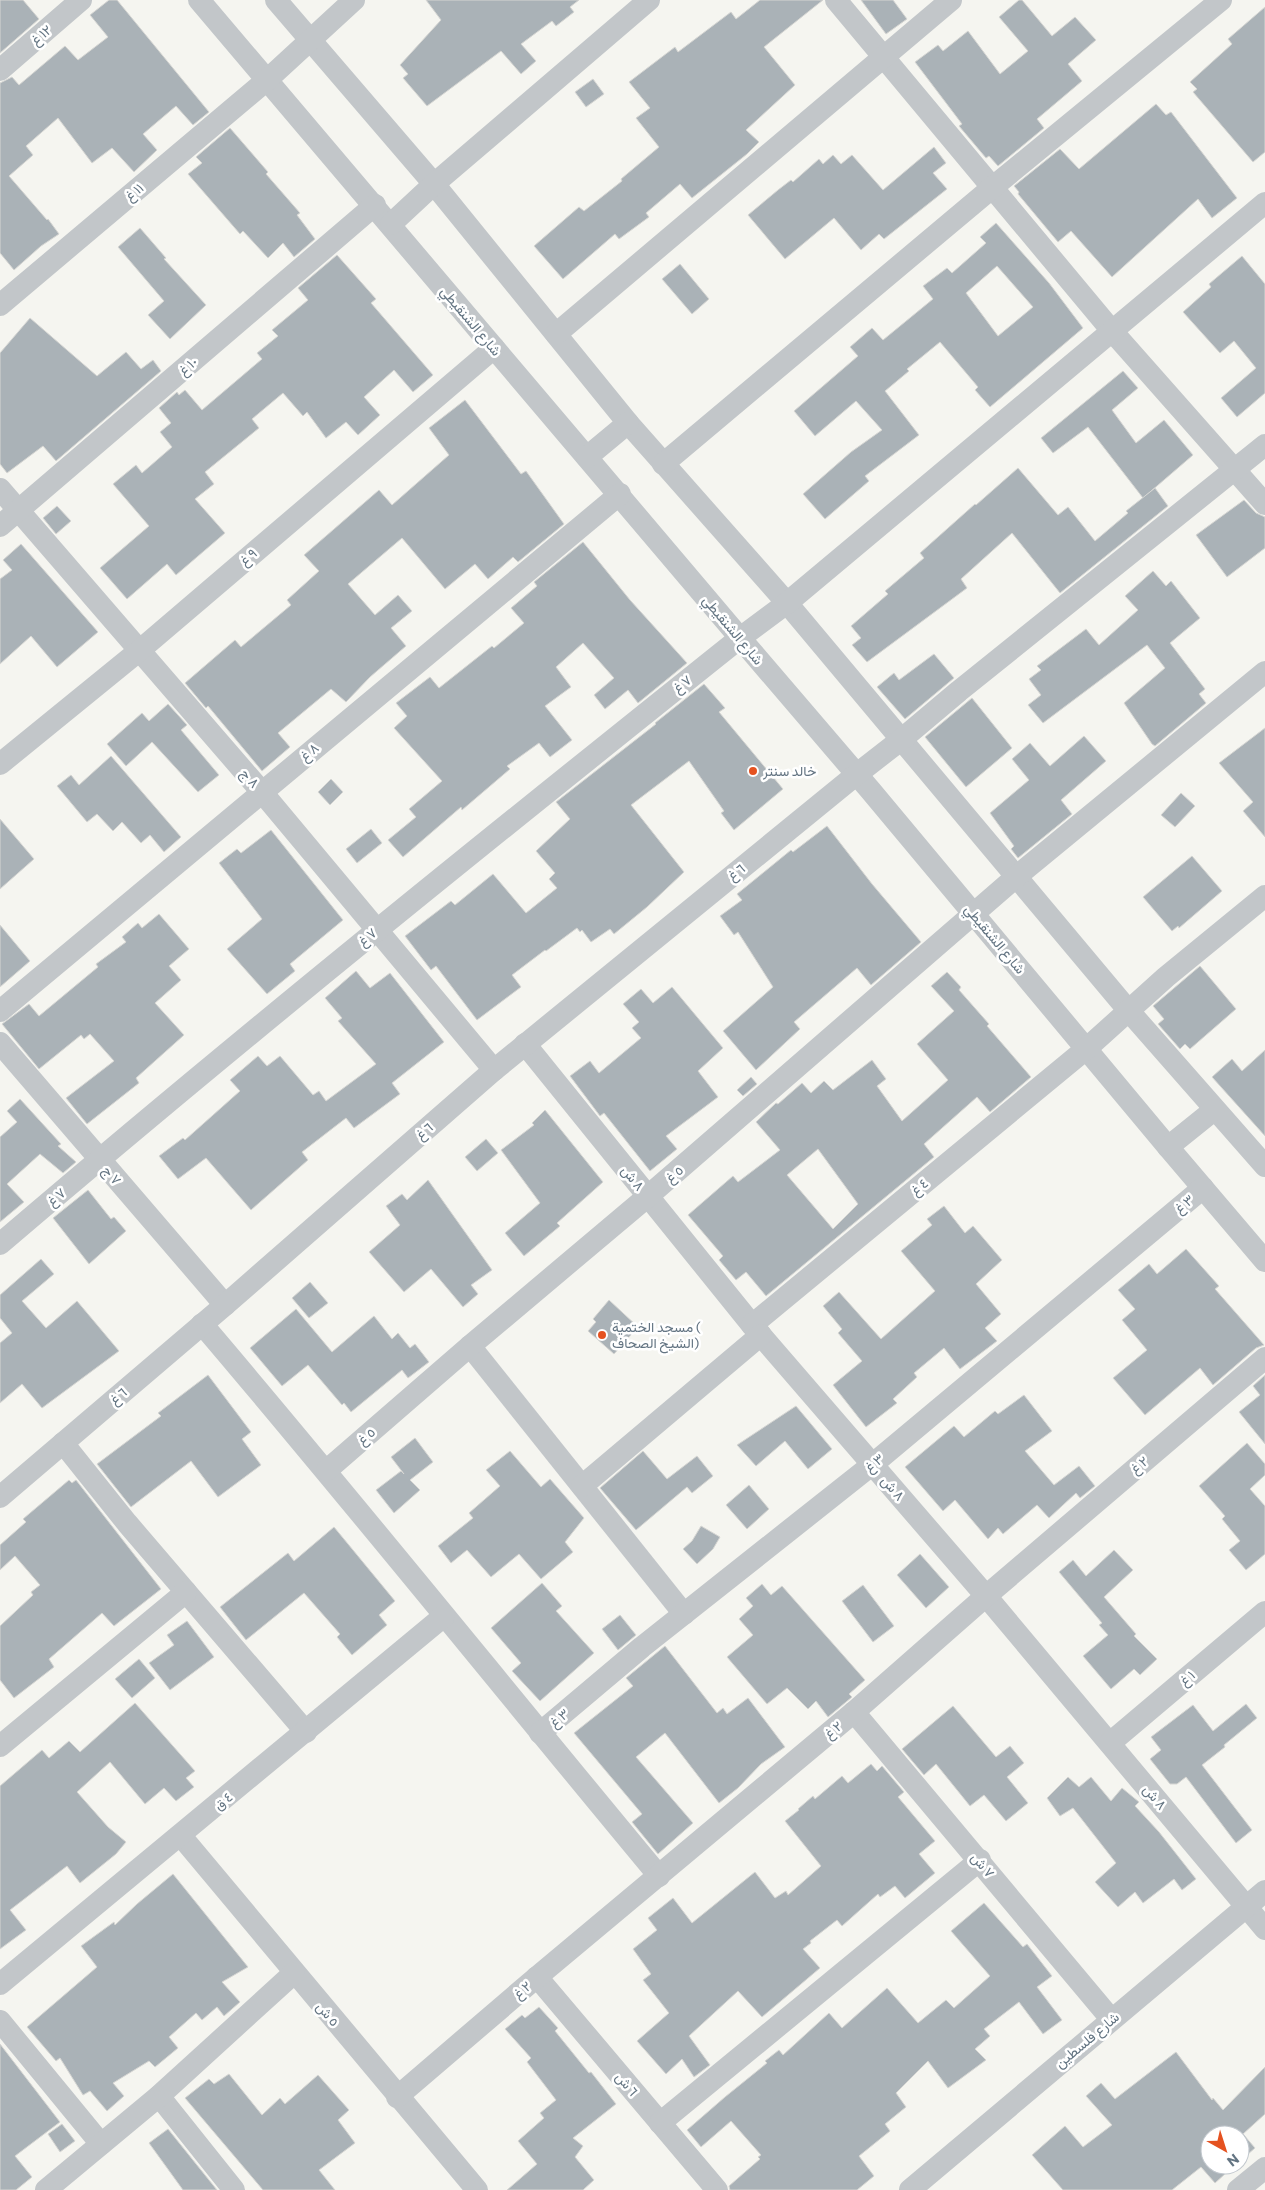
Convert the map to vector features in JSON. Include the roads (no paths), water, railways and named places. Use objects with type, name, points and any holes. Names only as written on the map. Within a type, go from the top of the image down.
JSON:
[{"type":"street","name":"١٢ غ","points":[[0,70],[81,0]]},
{"type":"street","name":"شارع الشنقيطي","points":[[200,0],[975,914],[1265,1261]]},
{"type":"street","points":[[276,0],[434,184],[628,423],[787,602],[1128,1010],[1214,1110],[1261,1154]]},
{"type":"street","name":"١١ غ","points":[[0,305],[268,79],[354,0]]},
{"type":"street","points":[[391,224],[434,184],[649,0]]},
{"type":"street","points":[[836,0],[1112,331],[1265,504]]},
{"type":"street","points":[[556,334],[951,0]]},
{"type":"street","points":[[663,464],[993,187],[1221,0]]},
{"type":"street","name":"٧ غ","points":[[0,1244],[98,1160],[377,929],[787,602],[1265,203]]},
{"type":"street","name":"١٠ غ","points":[[0,526],[375,205]]},
{"type":"street","name":"٩ غ","points":[[0,764],[140,650],[494,348]]},
{"type":"street","points":[[587,458],[628,423]]},
{"type":"street","name":"٦ غ","points":[[0,1497],[225,1305],[525,1044],[856,774],[902,740],[959,690],[1265,445]]},
{"type":"street","name":"٨ ج","points":[[0,489],[261,791],[494,1070]]},
{"type":"street","name":"٨ غ","points":[[0,1011],[261,791],[620,494]]},
{"type":"street","name":"٥ غ","points":[[327,1470],[470,1346],[647,1197],[1017,876],[1265,672]]},
{"type":"street","name":"٤ غ","points":[[582,1486],[757,1330],[1086,1049],[1128,1010],[1265,896]]},
{"type":"street","name":"٧ ج","points":[[0,1043],[98,1160],[225,1305]]},
{"type":"street","name":"٨ ش","points":[[525,1044],[647,1197],[757,1330],[986,1596],[1265,1929]]},
{"type":"street","points":[[1168,1147],[1214,1110]]},
{"type":"street","name":"٣ غ","points":[[540,1733],[684,1614],[873,1464],[1203,1188]]},
{"type":"street","points":[[202,1324],[327,1470],[444,1616],[659,1876]]},
{"type":"street","points":[[470,1346],[684,1614]]},
{"type":"street","name":"٢ غ","points":[[397,2097],[537,1977],[854,1712],[986,1596],[1265,1358]]},
{"type":"street","points":[[63,1444],[127,1524],[306,1732]]},
{"type":"street","points":[[0,1746],[186,1592]]},
{"type":"street","name":"١ غ","points":[[1110,1743],[1265,1612]]},
{"type":"street","name":"٤ ق","points":[[0,1984],[181,1836],[444,1616]]},
{"type":"street","name":"٧ ش","points":[[854,1712],[980,1860],[1111,2019]]},
{"type":"street","name":"٥ ش","points":[[181,1836],[476,2190]]},
{"type":"street","points":[[660,2124],[980,1860]]},
{"type":"street","name":"شارع فلسطين","points":[[921,2187],[1111,2019],[1265,1891]]},
{"type":"street","points":[[46,2190],[159,2096],[294,1973]]},
{"type":"street","name":"٦ ش","points":[[537,1977],[718,2190]]},
{"type":"street","points":[[0,2021],[100,2144]]},
{"type":"street","points":[[159,2096],[234,2190]]},
{"type":"street","points":[[1238,2190],[1265,2168]]},
{"type":"place","name":"خالد سنتر","points":[[753,771]]},
{"type":"place","name":"مسجد الختمية ( الشيخ الصحاف)","points":[[602,1335]]}]
